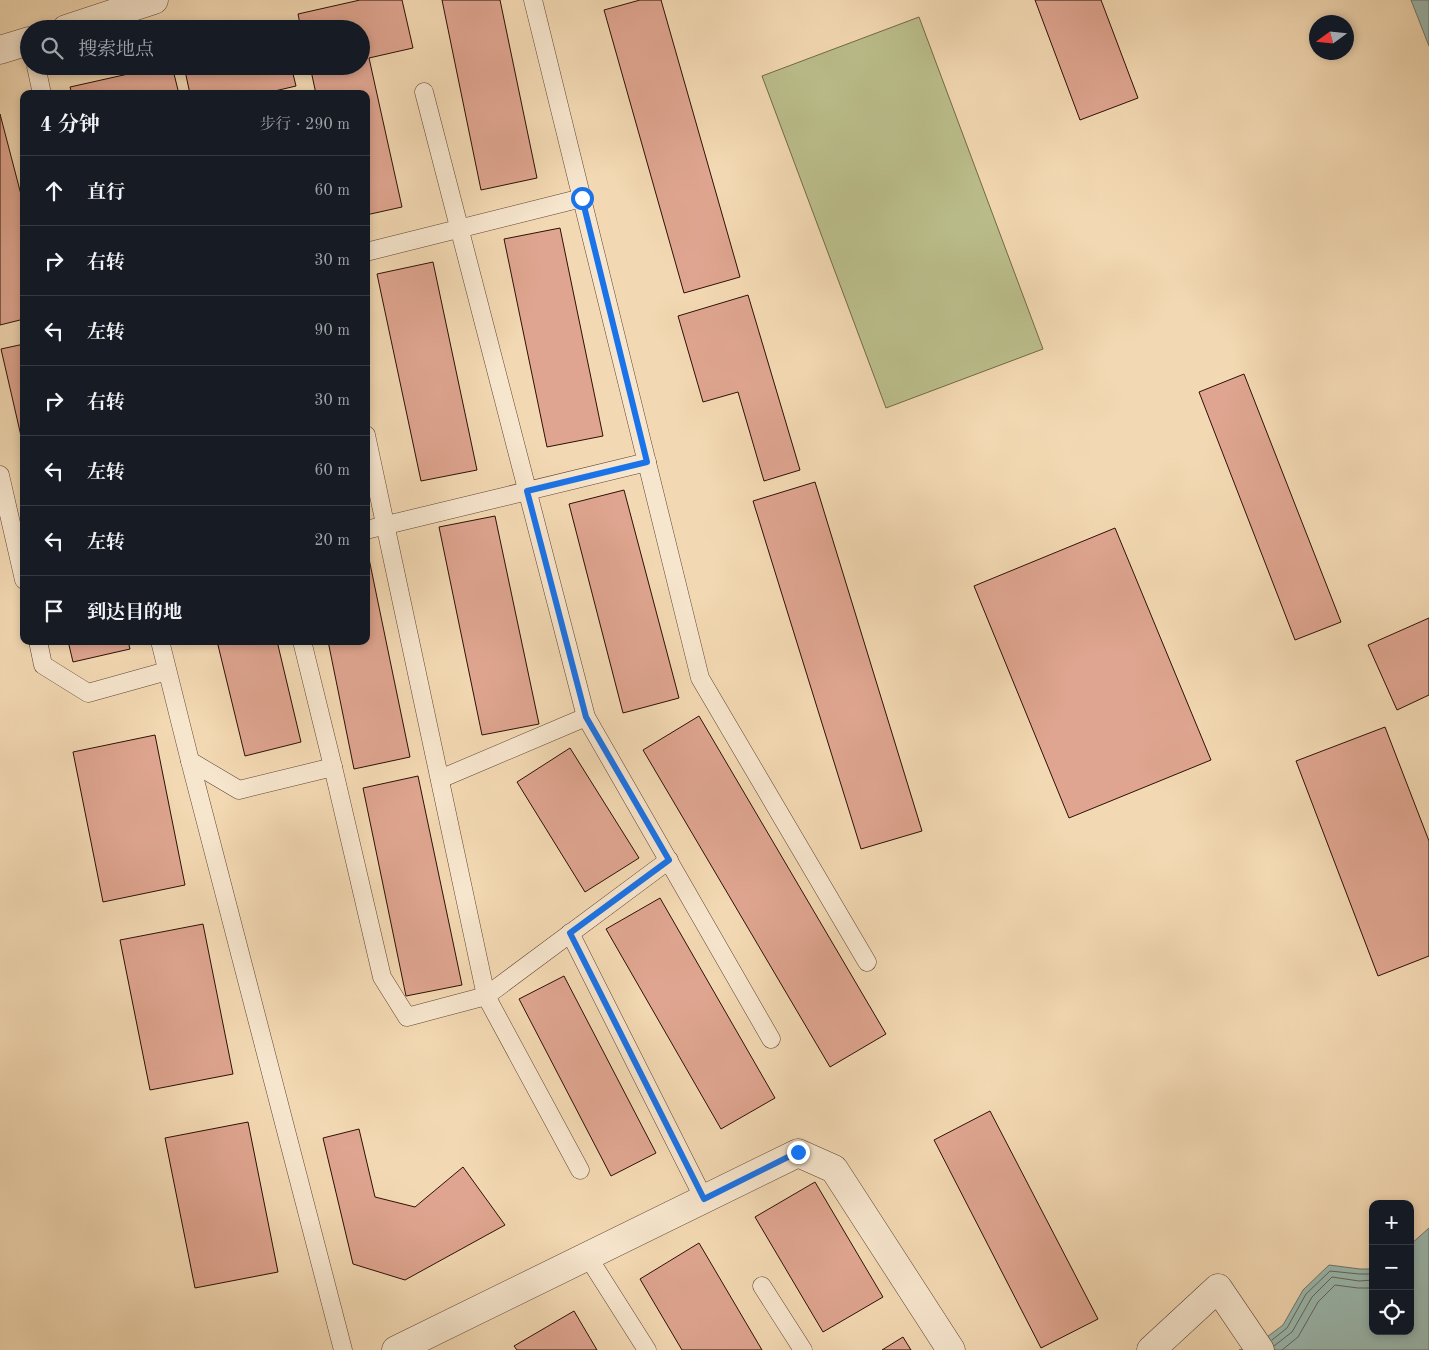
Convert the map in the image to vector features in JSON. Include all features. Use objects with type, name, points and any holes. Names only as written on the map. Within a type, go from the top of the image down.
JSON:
[{"type":"street","points":[[93,20],[154,0]]},
{"type":"street","points":[[0,50],[20,44]]},
{"type":"street","points":[[396,1350],[798,1152],[834,1169],[951,1350]]},
{"type":"street","points":[[1151,1350],[1218,1288],[1260,1350]]},
{"type":"lane","points":[[533,0],[700,678],[867,962]]},
{"type":"lane","points":[[38,75],[41,90]]},
{"type":"lane","points":[[424,92],[586,717],[771,1039]]},
{"type":"lane","points":[[370,251],[582,198]]},
{"type":"lane","points":[[370,455],[486,996],[580,1170]]},
{"type":"lane","points":[[370,529],[647,462]]},
{"type":"lane","points":[[0,475],[20,562]]},
{"type":"lane","points":[[39,645],[43,665],[88,693],[167,672]]},
{"type":"lane","points":[[161,645],[343,1350]]},
{"type":"lane","points":[[303,645],[382,977],[407,1017],[486,996],[669,860]]},
{"type":"lane","points":[[440,779],[586,717]]},
{"type":"lane","points":[[190,761],[239,790],[333,766]]},
{"type":"lane","points":[[570,933],[704,1199]]},
{"type":"lane","points":[[588,1256],[647,1350]]},
{"type":"lane","points":[[762,1286],[803,1350]]},
{"type":"green space","points":[[919,17],[1043,349],[886,408],[762,76]]},
{"type":"water","points":[[1411,0],[1429,0],[1429,46]]},
{"type":"water","points":[[1429,1228],[1429,1350],[1239,1350],[1251,1349],[1283,1325],[1303,1290],[1329,1265],[1369,1269],[1369,1335],[1414,1335],[1414,1241]]},
{"type":"building","points":[[360,0],[402,0],[413,48],[370,58],[370,20],[299,20],[298,14]]},
{"type":"building","points":[[442,0],[500,0],[537,178],[481,190]]},
{"type":"building","points":[[640,0],[661,0],[740,277],[684,293],[604,10]]},
{"type":"building","points":[[1035,0],[1101,0],[1138,98],[1080,120]]},
{"type":"building","points":[[370,63],[402,207],[370,214],[370,90],[315,90],[312,75],[370,75]]},
{"type":"building","points":[[124,75],[174,75],[178,90],[71,90],[70,87]]},
{"type":"building","points":[[186,75],[293,75],[296,86],[279,90],[189,90]]},
{"type":"building","points":[[0,114],[20,191],[20,320],[0,325]]},
{"type":"building","points":[[560,228],[603,436],[547,447],[504,239]]},
{"type":"building","points":[[433,262],[477,470],[421,481],[377,274]]},
{"type":"building","points":[[748,295],[800,470],[764,481],[738,392],[703,402],[678,316]]},
{"type":"building","points":[[20,345],[20,432],[1,349]]},
{"type":"building","points":[[1244,374],[1341,622],[1295,640],[1199,392]]},
{"type":"building","points":[[815,482],[922,831],[861,849],[753,501]]},
{"type":"building","points":[[624,490],[679,698],[623,713],[569,504]]},
{"type":"building","points":[[495,516],[539,724],[482,735],[439,527]]},
{"type":"building","points":[[1115,528],[1211,760],[1069,818],[974,586]]},
{"type":"building","points":[[370,564],[410,757],[354,769],[329,645],[370,645]]},
{"type":"building","points":[[1429,618],[1429,695],[1397,710],[1368,645]]},
{"type":"building","points":[[69,645],[129,645],[130,649],[73,662]]},
{"type":"building","points":[[218,645],[278,645],[301,742],[245,756]]},
{"type":"building","points":[[699,716],[886,1034],[830,1067],[643,750]]},
{"type":"building","points":[[1385,727],[1429,841],[1429,956],[1378,976],[1296,761]]},
{"type":"building","points":[[155,735],[185,885],[103,902],[73,752]]},
{"type":"building","points":[[570,748],[639,858],[585,892],[517,782]]},
{"type":"building","points":[[418,776],[462,985],[406,996],[363,788]]},
{"type":"building","points":[[660,898],[775,1098],[721,1129],[606,929]]},
{"type":"building","points":[[203,924],[233,1074],[150,1090],[120,940]]},
{"type":"building","points":[[564,976],[656,1153],[611,1176],[519,999]]},
{"type":"building","points":[[990,1111],[1098,1319],[1041,1348],[934,1140]]},
{"type":"building","points":[[248,1122],[278,1272],[195,1288],[165,1138]]},
{"type":"building","points":[[359,1129],[375,1197],[415,1207],[463,1167],[505,1225],[405,1280],[353,1264],[323,1138]]},
{"type":"building","points":[[815,1182],[883,1297],[823,1332],[755,1217]]},
{"type":"building","points":[[699,1243],[762,1350],[682,1350],[640,1279]]},
{"type":"building","points":[[574,1311],[597,1350],[517,1350],[514,1346]]},
{"type":"building","points":[[903,1337],[911,1350],[882,1350]]},
{"type":"route","points":[[582,198],[647,462],[527,491],[586,717],[669,860],[570,933],[704,1199],[798,1152]]}]
